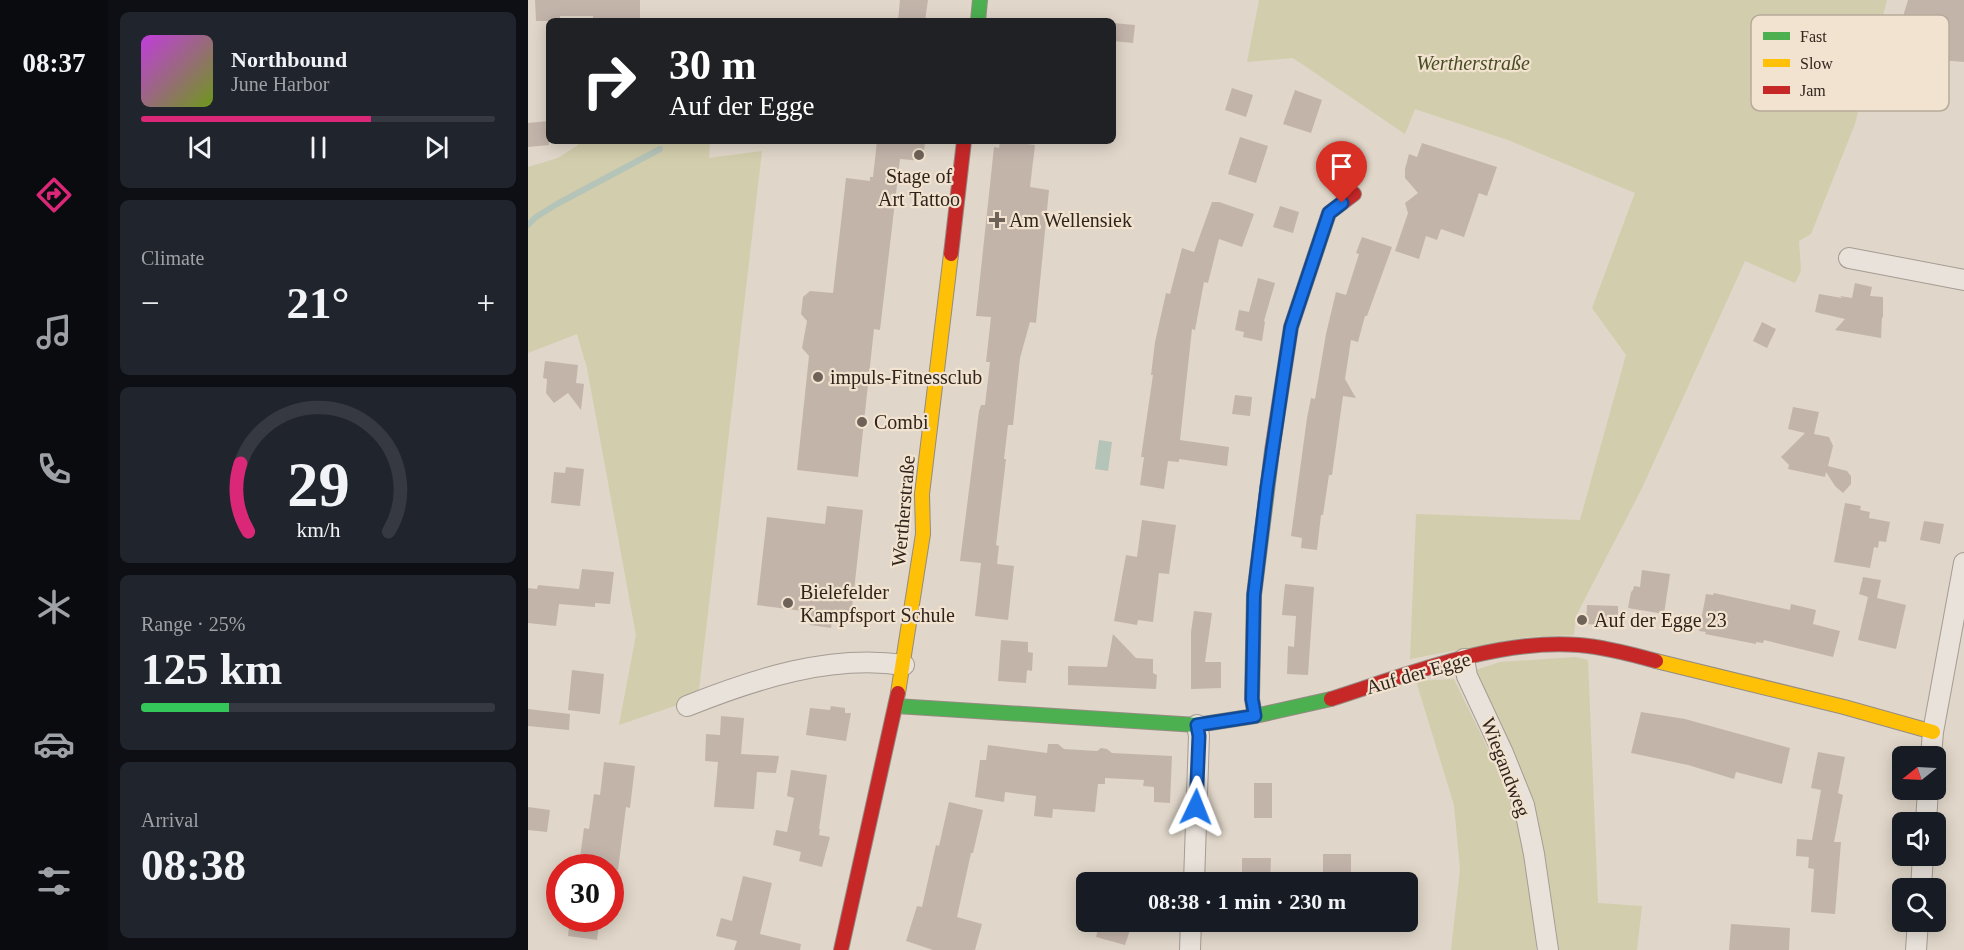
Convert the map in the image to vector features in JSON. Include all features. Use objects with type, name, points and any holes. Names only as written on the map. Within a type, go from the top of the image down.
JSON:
[{"type":"street","points":[[978,18],[980,0]]},
{"type":"street","name":"Wertherstraße","points":[[841,950],[904,665],[923,534],[922,494],[964,144]]},
{"type":"street","points":[[1255,716],[1252,699],[1254,595],[1267,487],[1291,327],[1329,213],[1354,194]]},
{"type":"street","points":[[1849,258],[1964,280]]},
{"type":"street","points":[[1932,746],[1964,563]]},
{"type":"street","name":"Auf der Egge","points":[[896,706],[1197,725],[1255,716],[1328,700],[1419,671],[1499,650],[1530,646],[1579,645],[1629,654],[1844,707],[1933,732]]},
{"type":"street","name":"Wiegandweg","points":[[1464,659],[1467,676],[1503,753],[1524,805],[1536,865],[1548,950]]},
{"type":"street","points":[[687,706],[736,688],[804,669],[861,661],[904,665]]},
{"type":"street","points":[[1194,872],[1199,736],[1197,725]]},
{"type":"street","points":[[1190,950],[1191,932]]},
{"type":"street","points":[[1916,950],[1917,932]]},
{"type":"green space","points":[[1259,0],[1887,0],[1883,15],[1751,15],[1751,111],[1858,111],[1855,124],[1811,234],[1799,241],[1801,271],[1795,283],[1745,261],[1642,488],[1576,616],[1574,635],[1527,637],[1410,659],[1416,514],[1580,520],[1626,355],[1592,308],[1635,193],[1508,140],[1415,109],[1405,134],[1293,58],[1247,62]]},
{"type":"green space","points":[[710,144],[709,158],[762,151],[698,698],[619,725],[636,635],[587,368],[577,334],[528,353],[528,167],[558,158],[578,145]]},
{"type":"green space","points":[[1576,657],[1588,660],[1598,903],[1642,906],[1637,950],[1553,950],[1517,765],[1476,670],[1500,662]]},
{"type":"green space","points":[[1454,679],[1490,754],[1513,811],[1528,875],[1536,950],[1451,950],[1460,869],[1454,805],[1416,681]]},
{"type":"shaded area","points":[[1099,440],[1112,442],[1108,471],[1095,469]]},
{"type":"building","points":[[535,0],[640,0],[640,18],[560,16],[560,18],[546,18],[546,21],[536,21]]},
{"type":"building","points":[[900,0],[928,0],[925,18],[898,18]]},
{"type":"building","points":[[1908,0],[1964,0],[1964,62],[1949,61],[1949,15],[1903,15]]},
{"type":"building","points":[[1116,23],[1135,25],[1133,43],[1116,41]]},
{"type":"building","points":[[1232,88],[1253,95],[1246,117],[1225,110]]},
{"type":"building","points":[[1295,90],[1322,100],[1311,133],[1283,124]]},
{"type":"building","points":[[546,121],[546,144],[549,145],[528,147],[528,123]]},
{"type":"building","points":[[1240,137],[1268,146],[1256,183],[1228,174]]},
{"type":"building","points":[[1422,143],[1497,167],[1487,196],[1479,193],[1464,237],[1441,229],[1437,240],[1426,236],[1419,259],[1395,251],[1408,213],[1405,203],[1418,193],[1405,178],[1405,169],[1409,154],[1417,157]]},
{"type":"building","points":[[877,144],[925,144],[923,161],[900,159],[880,330],[874,329],[858,477],[797,470],[809,356],[802,348],[807,321],[801,314],[803,297],[810,291],[833,293],[846,178],[870,181],[870,177],[873,177]]},
{"type":"building","points":[[1000,144],[1035,145],[1030,187],[1049,190],[1036,323],[1030,322],[1020,358],[1013,425],[1008,425],[1004,459],[1006,459],[996,545],[999,546],[997,564],[1014,566],[1008,620],[975,616],[981,563],[960,561],[979,411],[981,405],[985,405],[990,362],[986,362],[991,317],[976,316],[994,147],[999,148]]},
{"type":"building","points":[[1212,202],[1219,202],[1254,214],[1242,247],[1219,239],[1208,283],[1204,282],[1195,330],[1192,329],[1180,440],[1229,447],[1227,466],[1179,459],[1179,462],[1168,461],[1164,489],[1140,485],[1144,457],[1141,457],[1153,375],[1151,375],[1155,342],[1166,293],[1170,294],[1182,248],[1194,252]]},
{"type":"building","points":[[1280,206],[1299,212],[1293,233],[1273,227]]},
{"type":"building","points":[[1362,237],[1392,247],[1367,316],[1365,316],[1358,342],[1351,340],[1345,379],[1356,398],[1343,396],[1332,475],[1329,475],[1323,515],[1321,515],[1317,550],[1301,548],[1302,538],[1291,536],[1307,418],[1311,398],[1315,399],[1336,292],[1346,295]]},
{"type":"building","points":[[1258,278],[1275,283],[1264,321],[1262,341],[1243,337],[1244,332],[1235,330],[1239,310],[1249,312]]},
{"type":"building","points":[[1855,283],[1872,287],[1870,296],[1883,297],[1881,338],[1835,330],[1845,319],[1815,312],[1819,294],[1852,298]]},
{"type":"building","points":[[1762,322],[1776,329],[1767,348],[1753,341]]},
{"type":"building","points":[[545,361],[578,365],[576,383],[584,384],[581,410],[568,393],[554,403],[546,393],[547,379],[543,378]]},
{"type":"building","points":[[1235,395],[1252,397],[1250,416],[1232,414]]},
{"type":"building","points":[[1793,407],[1819,412],[1814,434],[1829,437],[1833,446],[1828,466],[1847,471],[1851,476],[1851,484],[1843,493],[1835,486],[1826,472],[1825,477],[1788,469],[1789,465],[1781,457],[1805,433],[1788,429]]},
{"type":"building","points":[[566,467],[584,469],[580,506],[551,503],[554,472],[565,473]]},
{"type":"building","points":[[1845,503],[1861,506],[1860,510],[1870,512],[1869,518],[1890,522],[1886,542],[1879,541],[1878,548],[1874,547],[1870,568],[1834,562]]},
{"type":"building","points":[[827,506],[863,510],[851,617],[833,614],[831,628],[810,625],[811,612],[757,605],[767,517],[825,524]]},
{"type":"building","points":[[1142,520],[1176,525],[1169,574],[1159,573],[1153,622],[1138,620],[1137,625],[1114,621],[1126,555],[1137,557]]},
{"type":"building","points":[[1924,521],[1944,524],[1940,544],[1920,540]]},
{"type":"building","points":[[582,569],[614,572],[610,604],[595,603],[595,607],[559,604],[556,626],[528,623],[528,588],[537,589],[538,585],[579,589]]},
{"type":"building","points":[[1642,570],[1670,574],[1664,614],[1628,608],[1634,586],[1640,587]]},
{"type":"building","points":[[1863,577],[1881,580],[1877,598],[1906,605],[1896,649],[1858,640],[1868,597],[1859,594]]},
{"type":"building","points":[[1285,584],[1314,587],[1308,675],[1287,674],[1288,646],[1294,647],[1296,616],[1282,615]]},
{"type":"building","points":[[1714,593],[1790,610],[1791,604],[1816,610],[1813,624],[1840,631],[1833,657],[1764,640],[1763,643],[1756,642],[1756,644],[1699,631],[1706,594],[1713,595]]},
{"type":"building","points":[[1587,605],[1618,606],[1618,626],[1586,624]]},
{"type":"building","points":[[1194,611],[1212,613],[1205,662],[1221,662],[1221,688],[1191,689],[1191,632]]},
{"type":"building","points":[[1113,634],[1136,658],[1153,659],[1153,673],[1157,675],[1156,689],[1068,685],[1068,666],[1107,667]]},
{"type":"building","points":[[1001,640],[1028,642],[1028,652],[1033,653],[1032,671],[1027,670],[1026,683],[998,681]]},
{"type":"building","points":[[572,670],[604,674],[600,714],[568,710]]},
{"type":"building","points":[[831,706],[845,708],[845,713],[851,713],[846,741],[806,735],[810,708],[830,710]]},
{"type":"building","points":[[528,709],[570,714],[569,730],[528,726]]},
{"type":"building","points":[[1641,712],[1685,719],[1790,748],[1782,784],[1736,772],[1734,779],[1688,765],[1631,753]]},
{"type":"building","points":[[721,716],[744,718],[741,754],[779,756],[776,773],[757,772],[754,809],[714,807],[718,762],[705,761],[706,734],[720,735]]},
{"type":"building","points":[[1048,744],[1058,744],[1064,749],[1097,751],[1101,748],[1112,753],[1172,756],[1170,803],[1154,802],[1154,787],[1143,786],[1144,780],[1105,778],[1105,784],[1098,784],[1095,812],[1053,809],[1052,818],[1034,816],[1036,796],[1005,792],[1004,802],[975,797],[980,760],[986,760],[988,745],[1047,753]]},
{"type":"building","points":[[1818,752],[1845,757],[1838,793],[1843,795],[1834,842],[1841,842],[1835,914],[1811,912],[1814,869],[1808,868],[1809,857],[1796,856],[1797,839],[1812,840],[1821,790],[1811,788]]},
{"type":"building","points":[[604,762],[635,766],[630,808],[626,807],[620,854],[580,854],[584,828],[589,829],[594,794],[600,795]]},
{"type":"building","points":[[791,770],[827,775],[819,835],[830,837],[822,867],[799,861],[801,852],[773,845],[776,830],[787,832],[794,798],[787,796]]},
{"type":"building","points":[[1254,783],[1272,783],[1272,818],[1254,818]]},
{"type":"building","points":[[949,802],[983,810],[957,917],[982,924],[975,950],[933,950],[906,941],[917,906],[922,907],[936,845],[939,846]]},
{"type":"building","points":[[528,807],[550,810],[547,832],[528,830]]},
{"type":"building","points":[[1323,854],[1351,854],[1351,872],[1323,872]]},
{"type":"building","points":[[1242,858],[1271,858],[1270,872],[1242,872]]},
{"type":"building","points":[[743,876],[772,883],[760,934],[801,944],[800,950],[734,950],[737,941],[716,936],[721,918],[732,921]]},
{"type":"building","points":[[1731,924],[1790,928],[1789,950],[1729,950]]},
{"type":"building","points":[[568,932],[598,932],[597,940],[568,936]]},
{"type":"building","points":[[1097,932],[1129,932],[1125,945],[1096,937]]},
{"type":"waterway","points":[[528,225],[557,204],[660,149]]},
{"type":"traffic: fast","points":[[978,18],[980,0]]},
{"type":"traffic: fast","points":[[1255,716],[1252,699],[1254,595],[1272,451]]},
{"type":"traffic: fast","points":[[896,706],[1197,725],[1255,716],[1331,699]]},
{"type":"traffic: slow","points":[[898,693],[923,534],[922,494],[951,254]]},
{"type":"traffic: slow","points":[[1656,661],[1844,707],[1933,732]]},
{"type":"traffic: jam","points":[[951,254],[964,144]]},
{"type":"traffic: jam","points":[[1272,451],[1291,327],[1329,213],[1354,194]]},
{"type":"traffic: jam","points":[[1331,699],[1454,660],[1517,647],[1549,644],[1589,646],[1656,661]]},
{"type":"traffic: jam","points":[[841,950],[898,693]]},
{"type":"place","name":"Stage of Art Tattoo","points":[[919,155]]},
{"type":"place","name":"Am Wellensiek","points":[[997,220]]},
{"type":"place","name":"impuls-Fitnessclub","points":[[818,377]]},
{"type":"place","name":"Combi","points":[[862,422]]},
{"type":"place","name":"Bielefelder Kampfsport Schule","points":[[788,603]]},
{"type":"place","name":"Auf der Egge 23","points":[[1582,620]]},
{"type":"route","points":[[1196,807],[1199,736],[1197,725],[1255,716],[1252,699],[1254,595],[1267,487],[1291,327],[1329,213],[1342,203]]}]
